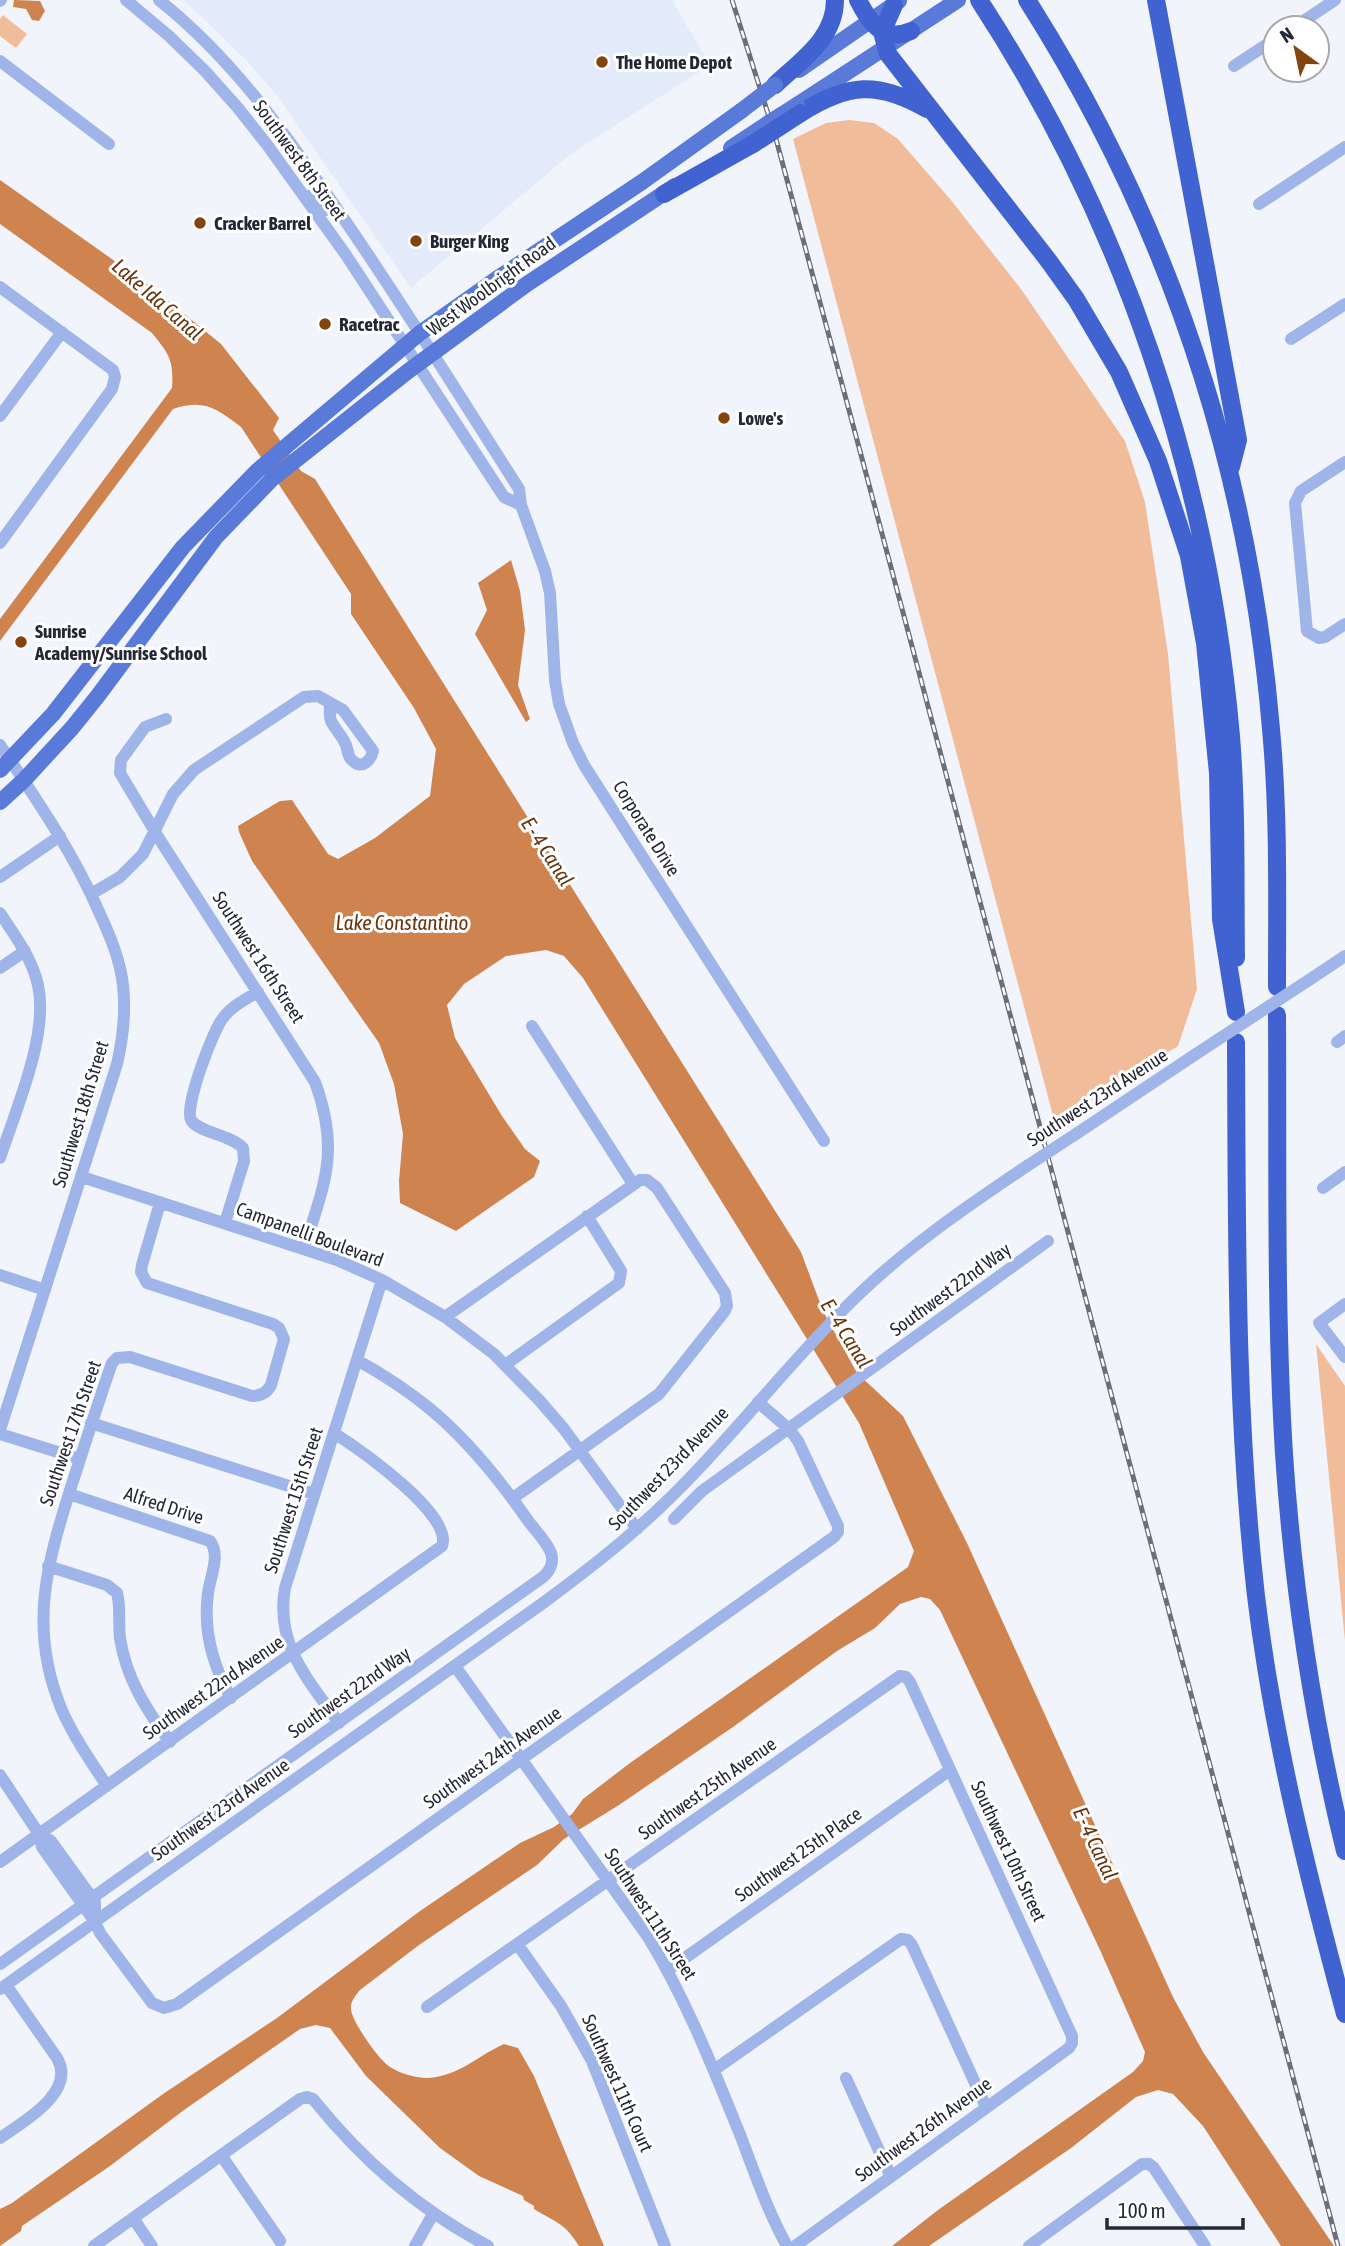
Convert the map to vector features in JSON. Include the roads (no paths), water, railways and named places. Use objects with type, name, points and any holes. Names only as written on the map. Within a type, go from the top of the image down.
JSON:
[{"type":"highway","points":[[785,77],[824,37],[832,21],[835,0]]},
{"type":"highway","points":[[858,0],[933,112],[1048,260],[1089,319],[1140,415],[1176,510],[1195,580],[1210,676],[1220,806],[1221,919],[1236,1013],[1235,837],[1231,739],[1216,608],[1189,480],[1148,344],[1105,233],[1047,114],[979,0]]},
{"type":"highway","points":[[1027,0],[1088,104],[1145,222],[1203,374],[1230,470],[1256,600],[1269,705],[1276,796],[1277,987]]},
{"type":"highway","points":[[1158,0],[1238,440],[1230,470]]},
{"type":"highway","points":[[879,34],[897,2]]},
{"type":"highway","points":[[879,34],[898,35],[911,31]]},
{"type":"highway","points":[[664,194],[799,109],[831,95],[868,88],[885,90],[933,112]]},
{"type":"highway","points":[[1277,1015],[1278,1290],[1289,1511],[1301,1620],[1313,1696],[1345,1851]]},
{"type":"highway","points":[[1236,1042],[1239,1377],[1246,1499],[1256,1598],[1292,1805],[1345,2014]]},
{"type":"main road","points":[[911,31],[958,0]]},
{"type":"main road","name":"West Woolbright Road","points":[[5,765],[53,714],[160,573],[204,523],[272,457],[405,345],[495,279],[642,182],[785,77],[879,34]]},
{"type":"main road","points":[[799,109],[879,34]]},
{"type":"main road","name":"West Woolbright Road","points":[[0,802],[24,780],[97,697],[199,559],[238,512],[298,457],[537,277],[664,194]]},
{"type":"street","name":"Southwest 8th Street","points":[[126,0],[169,36],[227,95],[268,146],[418,364]]},
{"type":"street","name":"Southwest 8th Street","points":[[159,0],[200,36],[252,91],[336,207],[433,353]]},
{"type":"street","points":[[1314,14],[1335,0]]},
{"type":"street","points":[[1234,66],[1261,49]]},
{"type":"street","points":[[0,61],[109,144]]},
{"type":"street","points":[[1259,204],[1345,147]]},
{"type":"street","points":[[297,187],[321,207],[327,210],[336,207]]},
{"type":"street","points":[[0,287],[113,370],[115,383],[0,543]]},
{"type":"street","points":[[1291,339],[1345,303]]},
{"type":"street","points":[[0,416],[62,332]]},
{"type":"street","name":"Corporate Drive","points":[[433,353],[519,489],[521,505],[545,571],[550,593],[555,680],[559,704],[573,743],[584,765],[824,1141]]},
{"type":"street","name":"Corporate Drive","points":[[418,364],[505,497],[521,505]]},
{"type":"street","points":[[1345,463],[1297,496],[1295,503],[1307,631],[1318,638],[1325,637],[1345,624]]},
{"type":"street","points":[[91,894],[107,886],[132,866],[155,832],[173,794],[194,770],[304,697],[318,696],[343,710],[373,751],[367,763],[360,765],[353,762],[349,756],[346,745],[330,719],[330,704]]},
{"type":"street","name":"Southwest 16th Street","points":[[166,719],[145,727],[121,760],[119,767],[122,779],[309,1070],[326,1116],[329,1147],[326,1179],[304,1248]]},
{"type":"street","name":"Southwest 18th Street","points":[[0,745],[5,765],[24,780],[60,836],[91,894],[116,948],[124,987],[124,1018],[117,1065],[0,1432]]},
{"type":"street","points":[[0,877],[60,836]]},
{"type":"street","points":[[0,913],[24,951],[38,984],[41,1012],[39,1032],[0,1158]]},
{"type":"street","points":[[0,968],[24,951]]},
{"type":"street","name":"Southwest 23rd Avenue","points":[[3,1987],[579,1577],[637,1530],[692,1476],[840,1313],[875,1279],[935,1230],[1345,956]]},
{"type":"street","points":[[225,1223],[244,1161],[243,1148],[233,1139],[197,1126],[191,1120],[190,1107],[216,1029],[228,1013],[258,992]]},
{"type":"street","points":[[532,1026],[633,1184]]},
{"type":"street","points":[[1323,1188],[1345,1172]]},
{"type":"street","name":"Campanelli Boulevard","points":[[82,1177],[304,1248],[382,1280],[445,1317],[505,1366],[545,1406],[637,1530]]},
{"type":"street","points":[[357,1360],[405,1390],[453,1429],[490,1468],[513,1498],[659,1394],[727,1306],[725,1293],[657,1188],[647,1180],[633,1184],[445,1317]]},
{"type":"street","name":"Southwest 17th Street","points":[[107,1786],[72,1731],[61,1708],[48,1667],[43,1615],[48,1566],[112,1363],[123,1356],[259,1396],[268,1391],[271,1385],[284,1339],[279,1328],[147,1283],[143,1278],[142,1265],[160,1203]]},
{"type":"street","points":[[505,1366],[619,1283],[621,1270],[587,1216]]},
{"type":"street","name":"Southwest 22nd Way","points":[[674,1519],[702,1491],[1048,1241]]},
{"type":"street","points":[[0,1275],[45,1290]]},
{"type":"street","name":"Southwest 15th Street","points":[[339,1723],[293,1654],[283,1624],[283,1602],[285,1588],[382,1280]]},
{"type":"street","points":[[1345,1304],[1319,1323],[1345,1357]]},
{"type":"street","points":[[758,1402],[789,1429]]},
{"type":"street","points":[[91,1423],[314,1494]]},
{"type":"street","name":"Southwest 24th Avenue","points":[[95,1922],[100,1933],[152,2003],[164,2008],[177,2004],[522,1759],[834,1537],[838,1526],[799,1441],[789,1429]]},
{"type":"street","points":[[0,1432],[80,1459]]},
{"type":"street","name":"Southwest 22nd Avenue","points":[[0,1861],[438,1551],[444,1542],[444,1534],[409,1491],[360,1450],[334,1433]]},
{"type":"street","name":"Alfred Drive","points":[[69,1494],[210,1541],[216,1552],[207,1596],[208,1632],[216,1667],[231,1698]]},
{"type":"street","name":"Southwest 22nd Way","points":[[0,1964],[543,1577],[551,1567],[548,1548],[513,1498]]},
{"type":"street","points":[[48,1566],[107,1585],[117,1593],[120,1635],[130,1677],[147,1709],[170,1742]]},
{"type":"street","name":"Southwest 11th Street","points":[[454,1666],[608,1881],[668,1970],[685,2002],[770,2212],[787,2246]]},
{"type":"street","name":"Southwest 25th Avenue","points":[[427,2007],[900,1676],[906,1677]]},
{"type":"street","name":"Southwest 10th Street","points":[[906,1677],[1072,2036],[1072,2043]]},
{"type":"street","name":"Southwest 25th Place","points":[[668,1970],[950,1770]]},
{"type":"street","points":[[0,1775],[39,1834],[51,1841],[88,1902],[95,1902],[95,1922]]},
{"type":"street","points":[[714,2070],[901,1939],[908,1940],[986,2107]]},
{"type":"street","name":"Southwest 11th Court","points":[[518,1945],[561,2006],[592,2061],[666,2246]]},
{"type":"street","points":[[2,2131],[37,2111],[55,2092],[63,2076],[60,2062],[3,1987]]},
{"type":"street","name":"Southwest 26th Avenue","points":[[795,2246],[1072,2043]]},
{"type":"street","points":[[845,2078],[891,2176]]},
{"type":"street","points":[[94,2246],[300,2099],[307,2097],[313,2099],[366,2160],[398,2188],[433,2214],[488,2246]]},
{"type":"street","points":[[221,2155],[280,2241]]},
{"type":"street","points":[[1029,2246],[1143,2164],[1154,2168],[1205,2246]]},
{"type":"street","points":[[415,2246],[433,2214]]},
{"type":"street","points":[[133,2218],[152,2246]]},
{"type":"water","points":[[14,0],[40,1],[45,11],[39,21],[32,20],[26,9],[13,7]]},
{"type":"water","points":[[0,180],[150,286],[221,344],[279,418],[273,430],[301,471],[315,479],[801,1252],[823,1311],[857,1373],[903,1416],[967,1543],[1173,1997],[1203,2052],[1334,2246],[1281,2246],[1203,2126],[1173,2094],[1158,2090],[1136,2097],[1071,2148],[929,2246],[892,2246],[938,2210],[1133,2072],[1143,2061],[1145,2052],[940,1610],[930,1599],[921,1597],[900,1604],[875,1628],[837,1651],[619,1805],[564,1839],[537,1865],[419,1945],[360,1990],[352,2001],[353,2015],[373,2049],[390,2067],[406,2074],[424,2078],[445,2075],[504,2044],[518,2048],[534,2076],[604,2246],[579,2246],[564,2228],[534,2209],[523,2196],[479,2176],[440,2148],[366,2076],[330,2028],[316,2025],[300,2029],[184,2110],[110,2166],[22,2226],[21,2231],[0,2246],[0,2209],[163,2094],[277,2018],[420,1911],[520,1843],[554,1827],[572,1814],[583,1799],[630,1763],[908,1567],[914,1551],[859,1423],[583,978],[564,956],[546,950],[506,956],[464,984],[447,1005],[455,1038],[502,1116],[525,1149],[540,1161],[534,1177],[456,1231],[400,1203],[403,1134],[394,1084],[379,1043],[252,861],[238,826],[280,801],[292,800],[328,854],[338,859],[375,838],[430,796],[436,749],[414,708],[351,614],[351,594],[241,427],[217,410],[202,405],[173,409],[0,641],[0,619],[172,388],[172,371],[169,358],[152,333],[0,224]]},
{"type":"water","points":[[511,560],[520,591],[525,630],[518,685],[530,719],[526,722],[475,634],[487,610],[478,583]]},
{"type":"railway","points":[[732,0],[776,139],[1338,2246]]},
{"type":"place","name":"The Home Depot","points":[[602,62]]},
{"type":"place","name":"Cracker Barrel","points":[[200,223]]},
{"type":"place","name":"Burger King","points":[[416,241]]},
{"type":"place","name":"Racetrac","points":[[325,324]]},
{"type":"place","name":"Lowe's","points":[[724,418]]},
{"type":"place","name":"Sunrise Academy/Sunrise School","points":[[21,642]]},
{"type":"water label","name":"Lake Ida Canal","points":[[158,299]]},
{"type":"water label","name":"E - 4 Canal","points":[[548,851]]},
{"type":"water label","name":"Lake Constantino","points":[[402,922]]},
{"type":"water label","name":"E - 4 Canal","points":[[847,1333]]},
{"type":"water label","name":"E - 4 Canal","points":[[1096,1843]]}]
